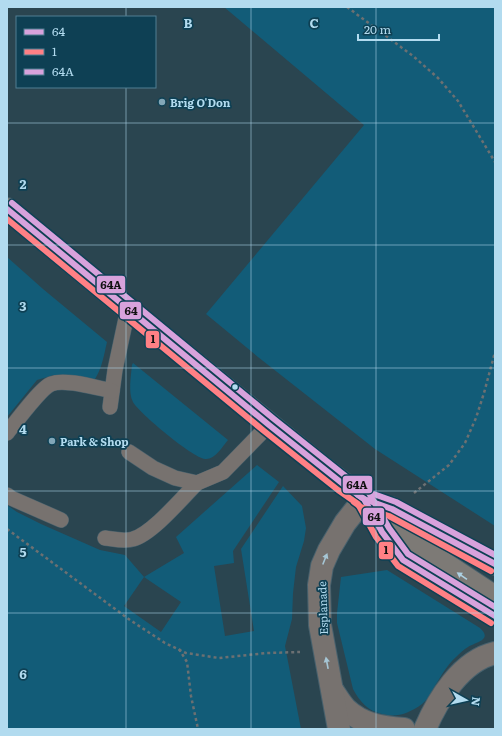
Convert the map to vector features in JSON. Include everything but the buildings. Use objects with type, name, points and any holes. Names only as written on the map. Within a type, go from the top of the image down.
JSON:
[{"type":"main road","points":[[7,209],[269,425],[343,484],[445,564],[495,597]]},
{"type":"main road","points":[[364,499],[392,509],[495,564]]},
{"type":"street","name":"Esplanade","points":[[339,729],[320,625],[319,585],[322,566],[328,550],[345,523],[364,499]]},
{"type":"street","points":[[332,690],[345,708],[358,718],[370,724],[404,729],[429,720],[446,690],[464,670],[476,660],[495,653]]},
{"type":"lane","points":[[110,407],[115,370],[128,309]]},
{"type":"lane","points":[[7,433],[40,393],[50,384],[62,382],[112,391]]},
{"type":"lane","points":[[105,538],[121,540],[133,539],[146,534],[166,516],[197,483],[223,472],[269,425]]},
{"type":"lane","points":[[129,452],[153,468],[175,478],[197,483]]},
{"type":"lane","points":[[7,495],[61,520]]},
{"type":"lane","points":[[364,499],[382,532],[403,560],[495,616]]},
{"type":"path","points":[[347,7],[413,56],[438,78],[458,101],[495,162]]},
{"type":"path","points":[[392,509],[449,466],[465,443],[476,418],[495,352]]},
{"type":"path","points":[[7,529],[130,620],[165,643],[186,653],[219,658],[267,653],[325,651]]},
{"type":"path","points":[[178,649],[187,662],[191,696],[198,729]]},
{"type":"shaded area","points":[[224,7],[495,7],[495,526],[375,449],[206,314],[364,125]]},
{"type":"shaded area","points":[[7,257],[107,342],[104,357],[95,379],[91,380],[66,375],[54,375],[37,380],[7,417]]},
{"type":"shaded area","points":[[133,363],[228,440],[215,455],[209,459],[199,457],[167,434],[137,408],[131,398],[130,389]]},
{"type":"shaded area","points":[[257,465],[279,482],[233,551],[234,563],[214,566],[225,636],[254,631],[241,549],[283,486],[302,506],[306,528],[304,541],[296,567],[292,619],[285,646],[301,729],[7,729],[7,505],[17,512],[41,524],[100,550],[125,555],[144,577],[184,553],[176,537]],"holes":[[[144,577],[181,602],[161,632],[124,606]]]},
{"type":"shaded area","points":[[387,570],[480,628],[485,635],[482,640],[466,648],[452,661],[422,704],[400,715],[377,713],[365,705],[356,694],[353,689],[337,623],[341,577]]},
{"type":"transit line","name":"64A","points":[[12,203],[274,419],[369,493],[389,528],[408,554],[495,607]]},
{"type":"transit line","name":"64","points":[[7,209],[269,425],[364,499],[382,532],[403,560],[495,616]]},
{"type":"transit line","name":"1","points":[[7,219],[264,431],[338,490],[358,504],[376,537],[398,566],[491,623]]},
{"type":"transit line","name":"64A","points":[[362,488],[368,492],[396,502],[495,555]]},
{"type":"transit line","name":"64","points":[[358,495],[364,499],[392,509],[495,564]]},
{"type":"transit line","name":"1","points":[[354,502],[361,507],[389,516],[491,571]]},
{"type":"place","name":"Brig O'Don","points":[[162,102]]},
{"type":"place","name":"Park & Shop","points":[[52,441]]}]
